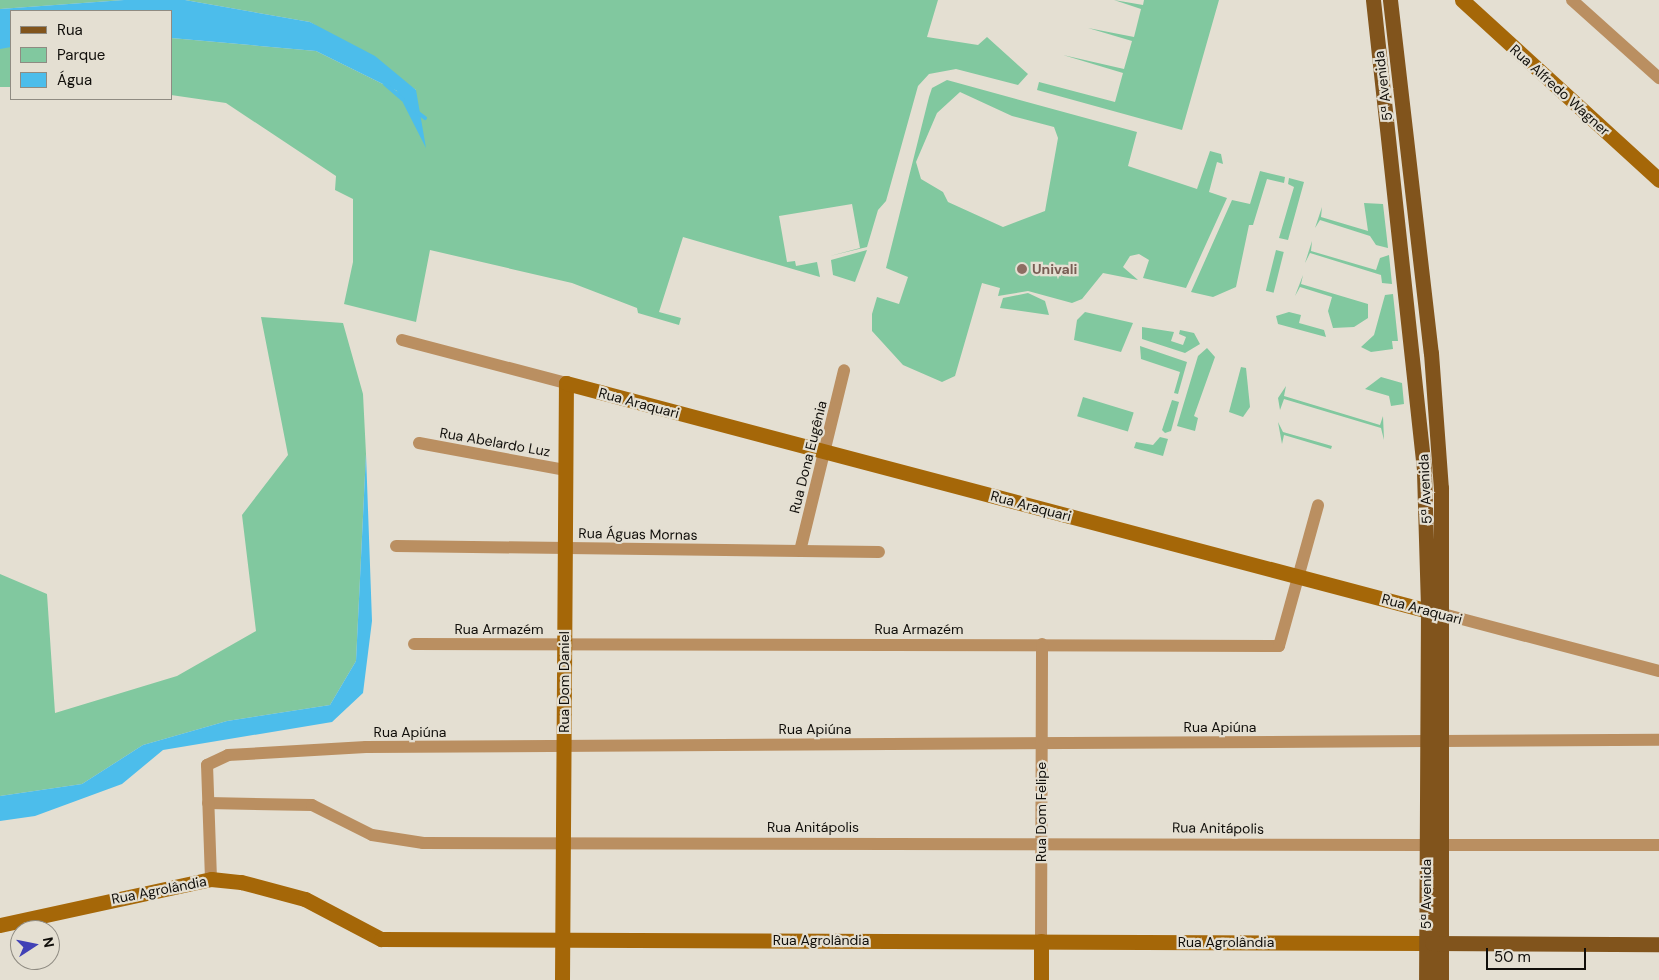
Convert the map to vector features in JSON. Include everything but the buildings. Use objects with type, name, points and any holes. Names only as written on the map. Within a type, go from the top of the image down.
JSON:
[{"type":"main road","name":"5ª Avenida","points":[[1373,0],[1418,386],[1435,741]]},
{"type":"main road","name":"5ª Avenida","points":[[1390,0],[1434,391],[1443,614],[1435,741],[1434,943],[1441,980]]},
{"type":"main road","name":"5ª Avenida","points":[[1426,980],[1434,943]]},
{"type":"main road","name":"Rua Agrolândia","points":[[1434,943],[1659,944]]},
{"type":"street","name":"Rua Alfredo Wagner","points":[[1462,0],[1659,180]]},
{"type":"street","points":[[1572,0],[1659,78]]},
{"type":"street","name":"Rua Araquari","points":[[402,340],[1659,671]]},
{"type":"street","name":"Rua Dona Eugênia","points":[[800,551],[844,370]]},
{"type":"street","name":"Rua Dom Daniel","points":[[562,980],[566,383]]},
{"type":"street","name":"Rua Abelardo Luz","points":[[419,443],[565,470]]},
{"type":"street","name":"Rua Armazém","points":[[414,644],[1279,646],[1318,505]]},
{"type":"street","name":"Rua Águas Mornas","points":[[396,546],[879,552]]},
{"type":"street","name":"Rua Dom Felipe","points":[[1041,980],[1042,644]]},
{"type":"street","name":"Rua Apiúna","points":[[208,804],[207,765],[228,755],[298,749],[1659,740]]},
{"type":"street","points":[[208,804],[211,879]]},
{"type":"street","name":"Rua Anitápolis","points":[[208,804],[312,805],[372,835],[408,842],[1042,841],[1659,845]]},
{"type":"street","name":"Rua Agrolândia","points":[[0,925],[211,879],[248,883],[305,899],[381,939],[1434,943]]},
{"type":"green space","points":[[0,0],[124,0],[0,9]]},
{"type":"green space","points":[[185,0],[938,0],[927,37],[978,45],[987,37],[1028,74],[1018,85],[956,69],[929,74],[918,86],[886,201],[878,210],[867,247],[830,256],[860,248],[852,204],[779,216],[787,262],[795,261],[796,266],[817,262],[820,277],[683,237],[659,312],[681,318],[679,325],[638,313],[637,308],[572,283],[430,250],[416,322],[344,304],[353,262],[353,199],[335,190],[336,176],[226,103],[172,95],[172,38],[316,51],[397,91],[416,90],[310,22]]},
{"type":"green space","points":[[1114,0],[1143,5],[1144,0],[1219,0],[1182,130],[1037,90],[1039,82],[1115,102],[1123,73],[1063,55],[1124,69],[1132,41],[1088,28],[1134,37],[1141,9]]},
{"type":"green space","points":[[0,47],[10,47],[10,87],[0,87]]},
{"type":"green space","points":[[947,80],[1137,132],[1128,166],[1197,189],[1210,151],[1221,154],[1223,164],[1217,162],[1209,192],[1227,198],[1186,288],[1143,278],[1149,260],[1139,254],[1130,256],[1123,267],[1138,280],[1103,273],[1082,299],[1072,303],[1028,291],[998,296],[1000,288],[982,283],[955,376],[942,382],[903,365],[872,331],[872,314],[877,297],[899,304],[908,277],[886,268],[932,88]],"holes":[[[960,92],[1012,116],[1054,127],[1058,138],[1045,211],[1003,227],[948,202],[943,192],[921,179],[916,162],[937,113]]]},
{"type":"green space","points":[[1260,171],[1285,177],[1284,183],[1267,179],[1253,225],[1249,225],[1236,287],[1213,297],[1191,292],[1232,200],[1250,204]]},
{"type":"green space","points":[[1289,178],[1304,182],[1288,240],[1279,238],[1294,187],[1288,184]]},
{"type":"green space","points":[[1364,203],[1383,204],[1388,248],[1376,245],[1370,236],[1320,220],[1315,228],[1322,207],[1321,217],[1368,231]]},
{"type":"green space","points":[[1312,241],[1311,251],[1376,270],[1380,258],[1389,255],[1392,284],[1382,283],[1381,275],[1310,253],[1305,263]]},
{"type":"green space","points":[[867,250],[855,282],[833,275],[831,260]]},
{"type":"green space","points":[[1276,250],[1284,252],[1274,293],[1266,291]]},
{"type":"green space","points":[[1303,275],[1301,284],[1368,304],[1368,318],[1354,327],[1333,328],[1328,311],[1332,297],[1300,287],[1295,296]]},
{"type":"green space","points":[[1028,293],[1045,301],[1049,315],[1000,308],[1003,298]]},
{"type":"green space","points":[[1393,294],[1398,341],[1392,341],[1393,349],[1371,352],[1361,347],[1374,335],[1385,295]]},
{"type":"green space","points":[[1085,312],[1133,323],[1121,352],[1074,340],[1077,320]]},
{"type":"green space","points":[[1289,312],[1301,315],[1299,323],[1324,330],[1326,337],[1278,324],[1276,316]]},
{"type":"green space","points":[[261,317],[343,323],[363,394],[366,454],[356,661],[330,705],[227,721],[143,745],[82,784],[0,796],[0,574],[47,594],[55,713],[177,676],[256,631],[242,515],[288,455]]},
{"type":"green space","points":[[1142,327],[1174,332],[1171,341],[1183,345],[1186,337],[1179,334],[1180,330],[1194,333],[1200,344],[1185,353],[1142,339]]},
{"type":"green space","points":[[1140,346],[1187,362],[1178,394],[1174,393],[1180,372],[1141,359]]},
{"type":"green space","points":[[1207,348],[1215,357],[1194,416],[1198,418],[1195,431],[1177,426],[1198,356]]},
{"type":"green space","points":[[1241,367],[1246,368],[1250,407],[1243,417],[1229,412]]},
{"type":"green space","points":[[1381,377],[1402,383],[1404,404],[1391,406],[1389,396],[1365,389]]},
{"type":"green space","points":[[1286,386],[1284,396],[1380,425],[1383,416],[1384,440],[1381,428],[1284,399],[1280,410],[1278,398]]},
{"type":"green space","points":[[1083,397],[1134,412],[1128,432],[1077,416]]},
{"type":"green space","points":[[1172,400],[1179,402],[1171,431],[1165,433],[1162,430]]},
{"type":"green space","points":[[1278,422],[1283,432],[1332,446],[1331,449],[1284,435],[1282,444]]},
{"type":"green space","points":[[1160,437],[1168,439],[1163,456],[1134,448],[1136,442],[1153,445]]},
{"type":"water","points":[[124,0],[185,0],[310,22],[375,56],[416,90],[426,148],[397,91],[316,51],[172,38],[172,10],[10,10],[10,47],[0,49],[0,9]]},
{"type":"water","points":[[366,454],[372,621],[363,693],[332,722],[163,750],[122,784],[35,816],[0,821],[0,796],[82,784],[143,745],[227,721],[330,705],[356,661]]},
{"type":"waterway","points":[[385,84],[402,99]]},
{"type":"waterway","points":[[417,112],[425,118]]},
{"type":"place","name":"Univali","points":[[1022,269]]}]
